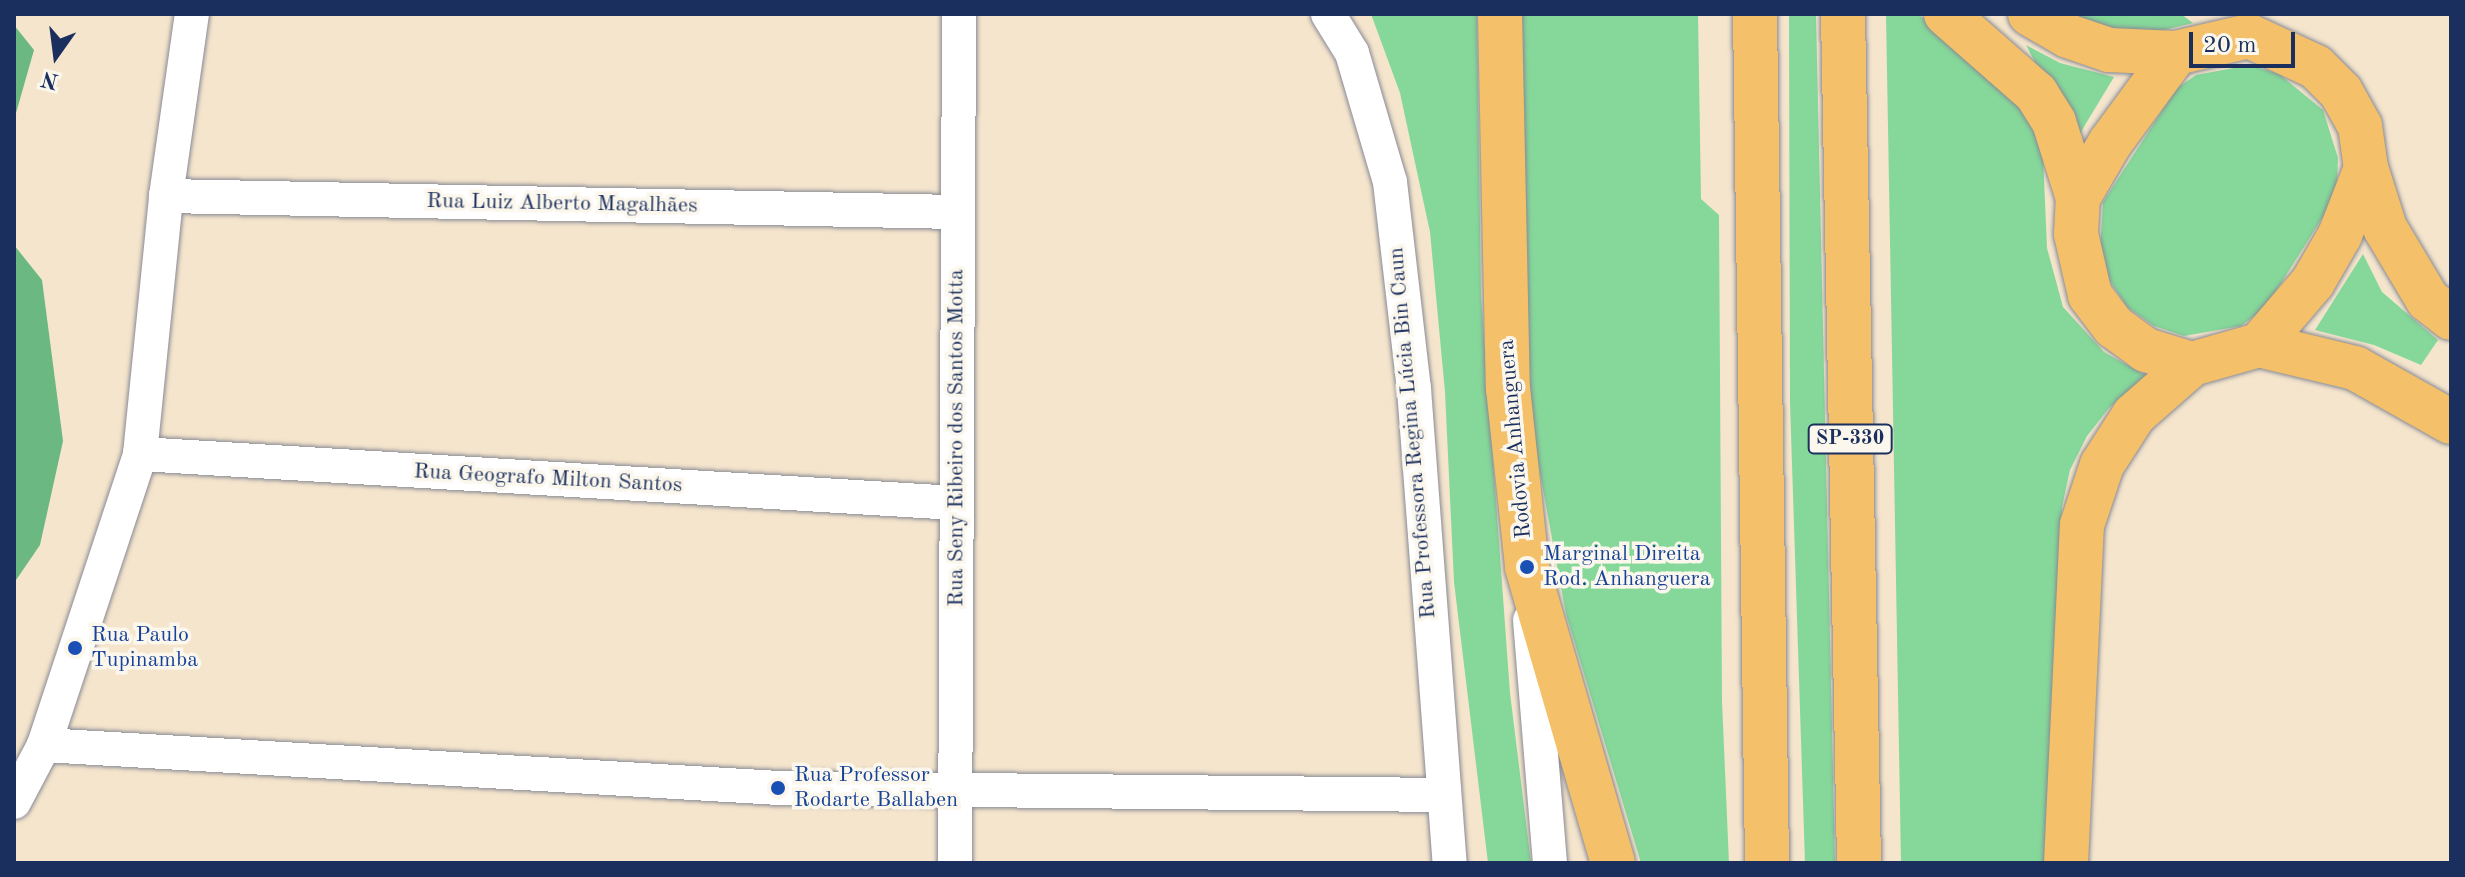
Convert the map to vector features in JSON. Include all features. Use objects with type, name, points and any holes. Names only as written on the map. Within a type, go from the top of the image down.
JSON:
[{"type":"main road","name":"Rodovia Anhanguera","points":[[1500,14],[1508,388],[1527,567]]},
{"type":"main road","points":[[1755,14],[1767,863]]},
{"type":"main road","name":"SP-330","points":[[1843,14],[1859,863]]},
{"type":"main road","points":[[2030,14],[2068,36],[2109,50],[2176,53],[2249,36]]},
{"type":"main road","points":[[2208,14],[2316,67],[2341,92],[2360,126],[2366,168],[2385,228],[2405,267],[2428,300],[2451,318]]},
{"type":"main road","points":[[1950,17],[2036,93],[2054,122],[2078,198],[2076,234],[2090,295],[2114,327],[2146,350],[2192,364]]},
{"type":"main road","points":[[2078,198],[2140,97],[2176,53]]},
{"type":"main road","points":[[2259,345],[2313,282],[2340,235],[2366,168]]},
{"type":"main road","points":[[2066,863],[2082,525],[2102,465],[2134,415],[2192,364],[2259,345],[2355,368],[2451,422]]},
{"type":"main road","points":[[1527,567],[1613,863]]},
{"type":"street","points":[[14,802],[44,745],[140,454],[166,196],[192,14]]},
{"type":"street","name":"Rua Seny Ribeiro dos Santos Motta","points":[[955,863],[959,14]]},
{"type":"street","name":"Rua Professora Regina Lúcia Bin Caun","points":[[1328,14],[1352,53],[1390,182],[1414,389],[1441,795],[1450,863]]},
{"type":"street","name":"Rua Luiz Alberto Magalhães","points":[[166,196],[958,212]]},
{"type":"street","name":"Rua Geografo Milton Santos","points":[[140,454],[956,503]]},
{"type":"street","name":"Rodovia Anhanguera","points":[[1527,567],[1550,863]]},
{"type":"street","points":[[44,745],[778,788],[1441,795]]},
{"type":"green space","points":[[1371,14],[1477,14],[1481,295],[1510,693],[1531,863],[1488,863],[1454,582],[1445,392],[1430,232],[1400,93]]},
{"type":"green space","points":[[1522,14],[1698,14],[1701,199],[1719,215],[1722,701],[1729,863],[1641,863],[1566,614],[1525,392]]},
{"type":"green space","points":[[1789,14],[1816,14],[1835,863],[1805,863],[1790,402]]},
{"type":"green space","points":[[1886,14],[1917,14],[1972,49],[1997,75],[2030,122],[2043,155],[2047,248],[2063,307],[2104,352],[2147,376],[2109,408],[2087,436],[2070,470],[2062,507],[2045,863],[1901,863]]},
{"type":"green space","points":[[2057,14],[2181,14],[2193,23],[2123,40]]},
{"type":"green space","points":[[14,25],[34,50],[14,120]]},
{"type":"green space","points":[[2026,45],[2060,63],[2114,77],[2076,140]]},
{"type":"green space","points":[[2250,65],[2279,74],[2323,110],[2338,158],[2337,184],[2331,204],[2266,307],[2241,326],[2184,336],[2154,326],[2127,307],[2110,281],[2100,252],[2103,202],[2176,89],[2196,75]]},
{"type":"green space","points":[[14,245],[42,280],[63,441],[40,545],[14,583]]},
{"type":"green space","points":[[2363,254],[2382,292],[2438,340],[2421,365],[2374,345],[2315,330]]},
{"type":"place","name":"Marginal Direita Rod. Anhanguera","points":[[1527,567]]},
{"type":"place","name":"Rua Paulo Tupinamba","points":[[75,648]]},
{"type":"place","name":"Rua Professor Rodarte Ballaben","points":[[778,788]]}]
